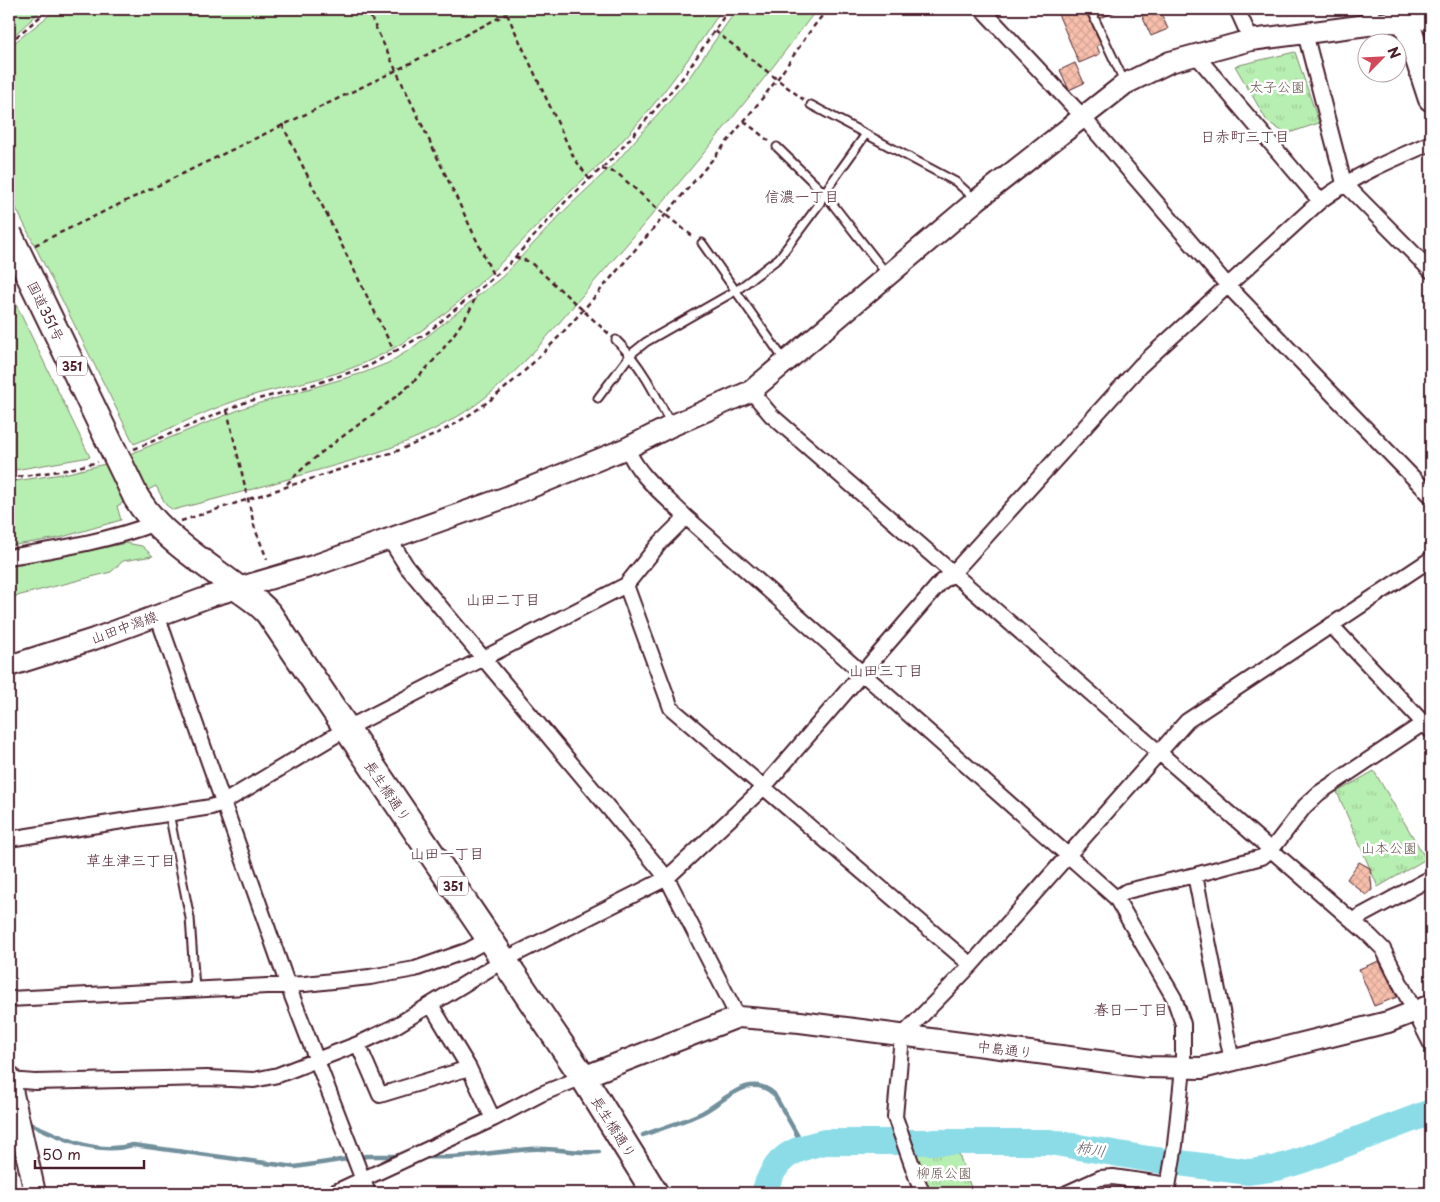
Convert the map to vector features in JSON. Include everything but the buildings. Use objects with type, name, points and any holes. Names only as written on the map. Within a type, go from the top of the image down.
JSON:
[{"type":"highway","points":[[1429,9],[1431,20]]},
{"type":"highway","points":[[1404,16],[1431,98]]},
{"type":"highway","name":"国道351号","points":[[9,234],[136,497]]},
{"type":"highway","name":"長生橋通り","points":[[136,497],[154,523],[256,600],[269,614],[583,1077],[655,1193]]},
{"type":"street","points":[[982,9],[1083,117],[1228,286],[1431,496]]},
{"type":"street","points":[[1237,9],[1251,40]]},
{"type":"street","points":[[1404,16],[1431,23]]},
{"type":"street","name":"山田中潟線","points":[[9,666],[238,588],[390,540],[507,497],[627,448],[671,426],[751,391],[785,360],[889,276],[977,200],[1125,84],[1170,62],[1251,40],[1305,33],[1368,17],[1391,22],[1404,16]]},
{"type":"street","points":[[1305,33],[1344,183],[1431,271]]},
{"type":"street","points":[[1195,54],[1320,201]]},
{"type":"street","points":[[34,1193],[13,1113],[9,1078],[35,1082],[207,1078],[254,1080],[278,1074],[316,1061],[392,1028],[504,960],[667,878],[763,788],[940,583],[952,574],[1140,366],[1320,201],[1344,183],[1370,168],[1431,144]]},
{"type":"street","points":[[751,391],[771,415],[1353,920],[1383,949],[1423,1009],[1431,1044]]},
{"type":"street","points":[[627,448],[642,473],[686,517],[1116,898],[1180,1012],[1183,1024],[1183,1068],[1175,1145],[1168,1186],[1113,1176],[1100,1178],[1067,1193]]},
{"type":"street","points":[[9,839],[211,807],[224,802],[346,729],[626,585],[659,544],[686,517]]},
{"type":"street","points":[[9,557],[96,540],[138,530],[154,523]]},
{"type":"street","points":[[390,540],[407,567],[667,878],[738,1017]]},
{"type":"street","points":[[922,1193],[895,1117],[902,1036],[920,1020],[971,965],[1187,721],[1431,559]]},
{"type":"street","points":[[626,585],[671,708],[971,965]]},
{"type":"street","points":[[157,615],[287,983],[365,1187]]},
{"type":"street","points":[[1116,898],[1127,891],[1195,875],[1262,856],[1272,850],[1305,806],[1319,793],[1429,724],[1331,626]]},
{"type":"street","points":[[1195,875],[1232,1061]]},
{"type":"street","points":[[1353,920],[1431,878]]},
{"type":"street","points":[[9,999],[287,983],[305,984],[370,977],[415,969],[469,950],[489,939]]},
{"type":"street","points":[[431,1005],[469,1068],[493,1119]]},
{"type":"street","name":"中島通り","points":[[583,1077],[738,1017],[800,1022],[1146,1067],[1202,1068],[1379,1025],[1423,1009]]},
{"type":"street","points":[[358,1044],[380,1095],[469,1068]]},
{"type":"street","points":[[333,1193],[365,1187],[541,1094],[583,1077]]},
{"type":"lane","points":[[1090,9],[1125,84]]},
{"type":"lane","points":[[811,105],[956,182],[977,200]]},
{"type":"lane","points":[[598,398],[631,354],[646,342],[737,290],[779,258],[820,203],[824,193],[866,134]]},
{"type":"lane","points":[[777,147],[824,193],[889,276]]},
{"type":"lane","points":[[702,243],[785,360]]},
{"type":"lane","points":[[616,340],[631,354],[658,398],[671,426]]},
{"type":"lane","points":[[169,813],[190,918],[195,989]]},
{"type":"path","points":[[9,44],[49,9]]},
{"type":"path","points":[[367,9],[494,277]]},
{"type":"path","points":[[34,245],[397,70],[516,9]]},
{"type":"path","points":[[132,450],[246,402],[369,366],[395,353],[427,333],[494,277],[601,169],[662,103],[729,9]]},
{"type":"path","points":[[179,521],[396,451],[426,439],[462,420],[491,399],[523,371],[582,310],[666,215],[744,121],[776,80],[817,21],[828,9]]},
{"type":"path","points":[[507,13],[574,158],[590,180]]},
{"type":"path","points":[[715,31],[776,80],[811,105]]},
{"type":"path","points":[[744,121],[777,147]]},
{"type":"path","points":[[282,124],[395,353]]},
{"type":"path","points":[[601,169],[617,173],[702,243]]},
{"type":"path","points":[[514,257],[530,262],[616,340]]},
{"type":"path","points":[[286,486],[319,454],[395,398],[426,370],[469,316],[477,292]]},
{"type":"path","points":[[227,410],[254,529],[267,559]]},
{"type":"path","points":[[9,478],[66,470],[100,462]]},
{"type":"green space","points":[[9,9],[43,9],[9,40]]},
{"type":"green space","points":[[57,9],[722,9],[671,82],[614,150],[496,268],[429,325],[405,341],[365,363],[335,374],[241,399],[134,444],[9,194],[9,47]]},
{"type":"green space","points":[[737,9],[817,9],[709,147],[546,338],[513,374],[475,405],[455,418],[404,443],[349,461],[173,510],[166,505],[156,486],[117,506],[121,520],[59,538],[9,546],[9,482],[68,473],[105,464],[246,407],[363,373],[388,363],[411,349],[502,277],[567,208],[618,160],[688,79]]},
{"type":"green space","name":"太子公園","points":[[1295,52],[1319,123],[1286,134],[1267,121],[1235,66]]},
{"type":"green space","points":[[9,290],[90,457],[9,471]]},
{"type":"green space","points":[[126,543],[142,546],[153,556],[123,561],[111,572],[9,598],[9,567]]},
{"type":"green space","name":"山本公園","points":[[1374,771],[1426,859],[1378,887],[1337,792]]},
{"type":"green space","name":"柳原公園","points":[[957,1149],[973,1193],[930,1193],[912,1150]]},
{"type":"waterway","points":[[643,1135],[702,1113],[737,1091],[755,1086],[765,1088],[774,1094],[804,1147]]},
{"type":"waterway","name":"柿川","points":[[764,1193],[773,1171],[786,1157],[803,1148],[825,1142],[1050,1142],[1148,1159],[1249,1172],[1277,1168],[1303,1160],[1431,1112]]},
{"type":"waterway","points":[[26,1122],[66,1139],[91,1147],[118,1148],[133,1145],[295,1167],[367,1156],[400,1156]]},
{"type":"waterway","points":[[423,1157],[463,1156],[539,1149],[599,1152]]},
{"type":"district","name":"日赤町三丁目","points":[[1245,135]]},
{"type":"district","name":"信濃一丁目","points":[[802,195]]},
{"type":"district","name":"山田二丁目","points":[[503,598]]},
{"type":"district","name":"山田三丁目","points":[[886,669]]},
{"type":"district","name":"山田一丁目","points":[[447,852]]},
{"type":"district","name":"草生津三丁目","points":[[131,859]]},
{"type":"district","name":"春日一丁目","points":[[1131,1008]]}]
